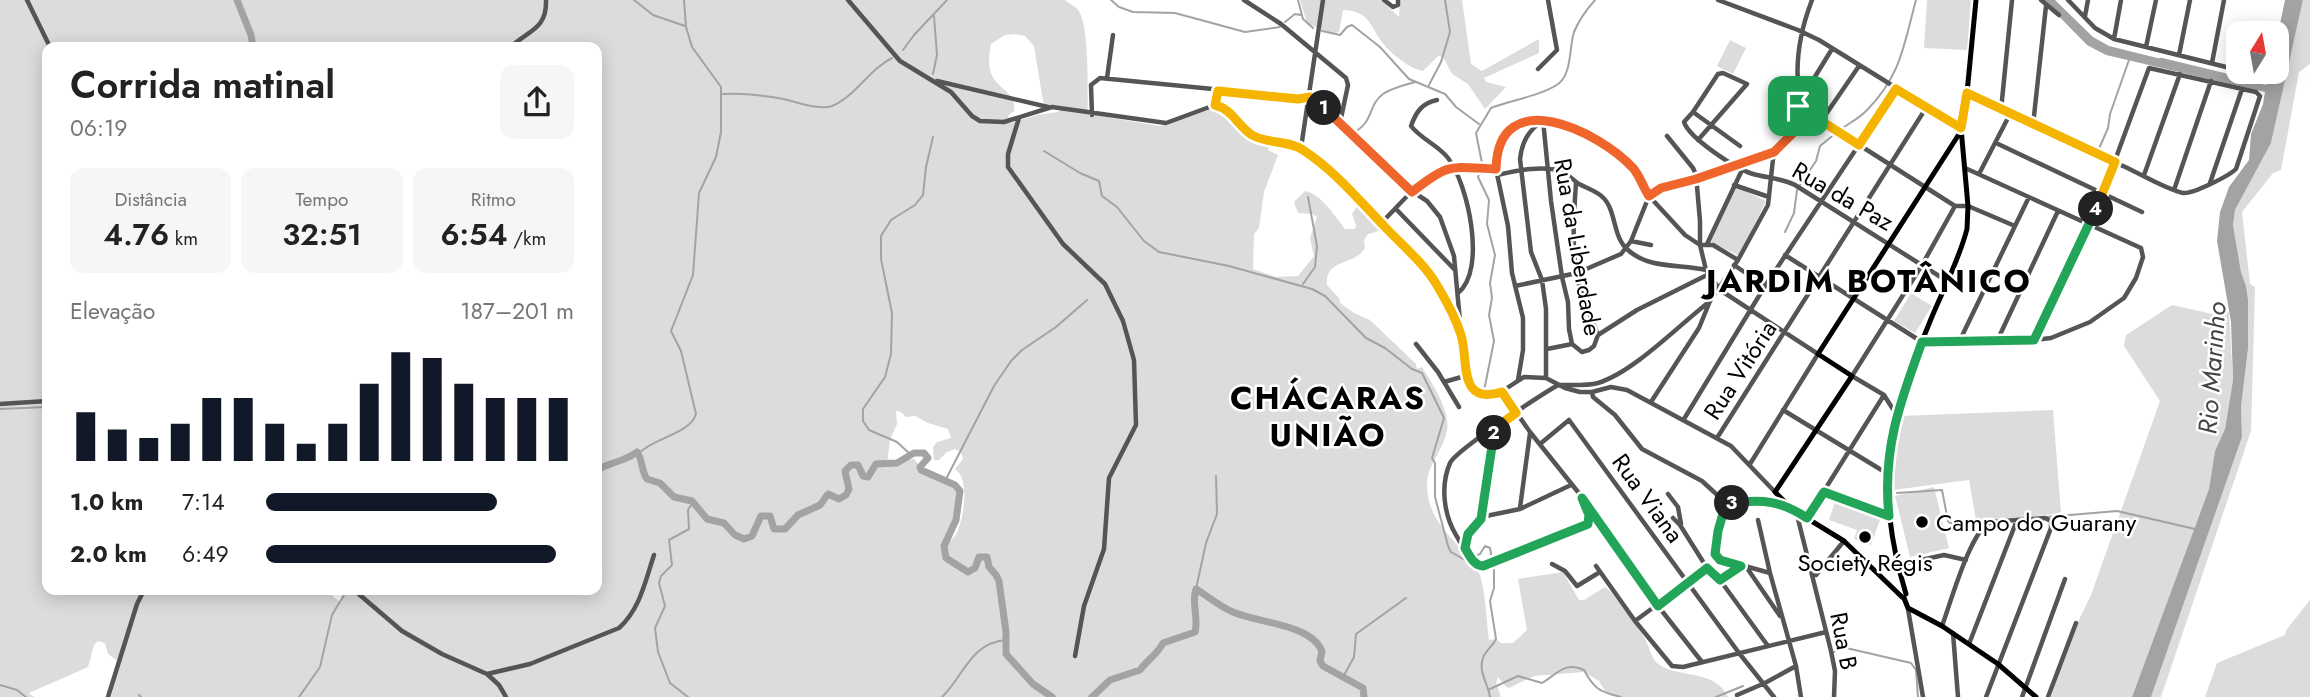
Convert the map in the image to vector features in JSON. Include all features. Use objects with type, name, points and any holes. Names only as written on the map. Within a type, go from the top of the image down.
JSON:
[{"type":"main road","points":[[1904,596],[1889,516],[1889,452],[1896,414],[1965,238],[1968,206],[1961,130],[1976,0]]},
{"type":"main road","points":[[1961,130],[1818,354],[1852,376],[1775,492],[1787,505],[1844,541],[1904,596],[1998,664],[2036,697]]},
{"type":"street","points":[[27,0],[48,42]]},
{"type":"street","points":[[518,42],[541,24],[546,0]]},
{"type":"street","points":[[848,0],[896,58],[951,92],[972,116],[980,121],[997,123],[1052,107]]},
{"type":"street","points":[[1244,0],[1272,18],[1344,74],[1348,81],[1340,123]]},
{"type":"street","points":[[1301,148],[1323,0]]},
{"type":"street","points":[[1384,0],[1393,7],[1398,3]]},
{"type":"street","points":[[1538,69],[1557,50],[1548,0]]},
{"type":"street","points":[[1718,0],[1798,30],[1961,130]]},
{"type":"street","points":[[1582,498],[1589,515],[1588,524],[1483,566],[1473,562],[1447,516],[1445,489],[1450,463],[1460,451],[1559,385],[1592,384],[1632,365],[1720,290],[1768,205],[1773,159],[1794,132],[1799,103],[1801,33],[1812,1],[1805,0]]},
{"type":"street","points":[[2001,110],[2012,0]]},
{"type":"street","points":[[2041,0],[2059,15]]},
{"type":"street","points":[[2068,0],[2103,33],[2114,39],[2226,67]]},
{"type":"street","points":[[2085,17],[2088,0]]},
{"type":"street","points":[[2114,39],[2122,0]]},
{"type":"street","points":[[2146,47],[2156,0]]},
{"type":"street","points":[[2179,55],[2190,0]]},
{"type":"street","points":[[2212,63],[2224,0]]},
{"type":"street","points":[[2034,125],[2046,6]]},
{"type":"street","points":[[1107,78],[1113,35]]},
{"type":"street","points":[[1799,103],[1832,49]]},
{"type":"street","points":[[1822,120],[1859,66]]},
{"type":"street","points":[[1967,93],[2001,110],[2115,162],[2144,175],[2175,190],[2189,193],[2229,175],[2236,169],[2259,95],[2211,81],[2149,68],[2115,162],[2103,193],[2034,340]]},
{"type":"street","points":[[1698,140],[1712,125],[1746,83],[1721,74],[1716,75],[1693,112],[1712,125],[1740,146]]},
{"type":"street","points":[[2144,175],[2180,74]]},
{"type":"street","points":[[1092,115],[1091,85],[1096,80],[1107,78],[1315,99],[1412,192],[1427,201],[1440,217],[1452,247],[1465,376],[1471,386],[1480,393],[1491,395],[1502,392],[1524,377],[1546,378],[1571,391],[1592,392],[1615,387],[1651,402],[1736,449],[1775,492]]},
{"type":"street","points":[[933,80],[1092,115],[1167,123],[1215,105],[1229,111],[1252,135],[1301,148],[1361,200],[1432,277],[1461,335]]},
{"type":"street","points":[[2175,190],[2211,81]]},
{"type":"street","points":[[1684,419],[1765,286],[1896,89]]},
{"type":"street","points":[[2210,183],[2242,89]]},
{"type":"street","points":[[1215,105],[1218,91]]},
{"type":"street","points":[[1437,100],[1423,104],[1411,126],[1437,147],[1453,167],[1469,214],[1472,243],[1468,281],[1457,293]]},
{"type":"street","points":[[1799,103],[1955,206],[1968,206],[2015,226]]},
{"type":"street","name":"Rua Vitória","points":[[1717,438],[1926,108]]},
{"type":"street","name":"Rua da Paz","points":[[1693,112],[1684,122],[1685,127],[1712,151],[1742,170],[1788,181],[1947,281]]},
{"type":"street","points":[[1979,174],[2010,114]]},
{"type":"street","points":[[1019,117],[1008,154],[1008,167],[1063,244],[1105,284],[1124,321],[1134,360],[1136,425],[1109,478],[1104,549],[1086,598],[1075,656]]},
{"type":"street","points":[[1543,120],[1524,140],[1521,152],[1531,252],[1542,281],[1546,309],[1546,378]]},
{"type":"street","points":[[1518,380],[1523,350],[1523,318],[1514,286],[1508,226],[1496,172],[1498,149],[1510,132],[1523,123],[1543,120],[1565,124],[1601,143],[1632,167],[1649,196],[1685,235],[1700,245],[1707,244],[1765,286]]},
{"type":"street","name":"Rua da Liberdade","points":[[1543,120],[1547,169],[1572,344],[1579,351],[1587,351],[1594,346],[1598,335],[1637,310],[1708,272]]},
{"type":"street","points":[[1667,136],[1693,168],[1700,221],[1700,245],[1708,272],[1720,290],[1818,354],[1750,464]]},
{"type":"street","points":[[1996,144],[2142,212]]},
{"type":"street","points":[[1514,286],[1577,273],[1621,254],[1631,241],[1649,196],[1661,188],[1737,166],[1779,148]]},
{"type":"street","points":[[1381,223],[1412,192],[1440,171],[1453,167],[1496,172],[1547,169],[1564,172],[1604,198],[1626,249],[1650,262],[1708,272]]},
{"type":"street","points":[[1785,255],[1922,342],[2051,338],[2085,325],[2124,298],[2134,284],[2143,250],[1965,168]]},
{"type":"street","points":[[1707,244],[1742,170]]},
{"type":"street","points":[[1576,182],[1577,273],[1581,293],[1598,335]]},
{"type":"street","points":[[1734,185],[1769,197]]},
{"type":"street","points":[[1960,340],[2029,197]]},
{"type":"street","points":[[1896,414],[1884,395],[1852,376],[1922,265],[1955,206]]},
{"type":"street","points":[[1396,209],[1455,270]]},
{"type":"street","points":[[1998,339],[2059,211]]},
{"type":"street","points":[[1631,241],[1651,244]]},
{"type":"street","points":[[1651,402],[1699,328],[1710,301]]},
{"type":"street","points":[[1416,344],[1459,407]]},
{"type":"street","points":[[1547,349],[1572,344]]},
{"type":"street","points":[[1444,382],[1465,376]]},
{"type":"street","points":[[1502,392],[1702,662]]},
{"type":"street","points":[[1592,392],[1593,397],[1615,415],[1642,449],[1702,481],[1726,503],[1754,501],[1787,505]]},
{"type":"street","points":[[1807,518],[1884,395]]},
{"type":"street","points":[[0,404],[42,401]]},
{"type":"street","points":[[1783,410],[1888,474]]},
{"type":"street","name":"Rua Viana","points":[[1540,444],[1569,420],[1774,697]]},
{"type":"street","points":[[1481,519],[1495,428]]},
{"type":"street","points":[[1520,509],[1530,432]]},
{"type":"street","points":[[1465,548],[1468,534],[1481,519],[1488,515],[1520,509],[1572,485]]},
{"type":"street","points":[[1824,492],[1889,516]]},
{"type":"street","points":[[1668,494],[1678,507],[1680,525]]},
{"type":"street","points":[[1726,503],[1715,554],[1720,560],[1770,573]]},
{"type":"street","name":"Rua B","points":[[1796,511],[1835,671],[1835,697]]},
{"type":"street","points":[[1674,518],[1707,568],[1720,580],[1768,646]]},
{"type":"street","points":[[1942,626],[1966,560],[1980,530],[1987,523],[2045,518],[2051,521],[2051,528],[1986,697]]},
{"type":"street","points":[[1758,520],[1790,640],[1801,697]]},
{"type":"street","points":[[1969,644],[2017,520]]},
{"type":"street","points":[[1816,575],[1844,541]]},
{"type":"street","points":[[487,674],[530,664],[619,628],[628,620],[640,598],[654,555]]},
{"type":"street","points":[[1898,565],[1944,555],[1966,560]]},
{"type":"street","points":[[1552,564],[1565,571],[1577,586],[1600,572]]},
{"type":"street","points":[[1596,566],[1667,664],[1683,667],[1826,632]]},
{"type":"street","points":[[1720,580],[1744,567]]},
{"type":"street","points":[[1744,567],[1783,620]]},
{"type":"street","points":[[1635,621],[1707,568]]},
{"type":"street","points":[[2022,697],[2065,579]]},
{"type":"street","points":[[108,697],[142,595]]},
{"type":"street","points":[[360,595],[402,631],[442,654],[487,674],[499,685],[506,697]]},
{"type":"street","points":[[1904,596],[1923,697]]},
{"type":"street","points":[[2048,697],[2076,623]]},
{"type":"street","points":[[1953,633],[1958,697]]},
{"type":"street","points":[[1737,695],[1796,666]]},
{"type":"shaded area","points":[[0,0],[1065,0],[1078,10],[1082,18],[1087,59],[1088,114],[1160,126],[1214,108],[1225,112],[1239,129],[1249,137],[1269,145],[1268,150],[1278,155],[1264,192],[1259,228],[1254,234],[1253,269],[1276,277],[1298,276],[1314,256],[1310,238],[1317,217],[1313,214],[1298,213],[1294,202],[1305,191],[1322,201],[1345,229],[1355,229],[1352,214],[1360,201],[1383,230],[1368,234],[1364,240],[1365,248],[1360,254],[1330,270],[1327,285],[1339,298],[1340,303],[1370,320],[1416,364],[1417,369],[1422,367],[1440,398],[1446,415],[1447,431],[1429,472],[1429,501],[1438,521],[1478,571],[1484,594],[1489,640],[1513,643],[1527,630],[1518,579],[1563,572],[1579,600],[1584,600],[1605,587],[1612,593],[1640,631],[1656,662],[1673,671],[1714,681],[1728,697],[1619,697],[1607,694],[1599,681],[1584,672],[1534,676],[1509,688],[1498,677],[1496,683],[1501,697],[111,697],[119,662],[108,654],[105,643],[98,641],[94,645],[88,667],[29,693],[34,697],[0,697]],"holes":[[[1005,35],[1025,36],[1034,46],[1043,101],[1046,106],[1062,107],[1058,112],[1010,123],[1008,116],[1014,111],[1013,100],[992,75],[989,66],[991,44]],[[896,411],[906,417],[915,416],[948,429],[951,438],[937,442],[933,447],[934,460],[939,460],[955,449],[961,452],[963,459],[955,469],[963,481],[964,507],[957,532],[947,544],[944,542],[955,516],[960,488],[935,477],[914,459],[887,464],[890,440],[897,424]]]},
{"type":"shaded area","points":[[1300,0],[1381,0],[1399,17],[1400,0],[1462,0],[1471,64],[1482,71],[1539,39],[1539,53],[1484,78],[1486,82],[1506,87],[1485,109],[1468,84],[1452,74],[1443,57],[1438,56],[1423,71],[1417,70],[1387,48],[1369,22],[1357,12],[1343,10],[1339,32],[1331,34],[1307,23]]},
{"type":"shaded area","points":[[1927,0],[1971,0],[1967,50],[1924,48]]},
{"type":"shaded area","points":[[2043,0],[2055,0],[2093,37],[2109,46],[2226,75],[2226,83],[2106,55],[2087,45]]},
{"type":"shaded area","points":[[2285,0],[2303,0],[2289,63],[2289,21],[2281,21]]},
{"type":"shaded area","points":[[2303,0],[2310,0],[2310,64],[2299,72],[2281,170],[2273,173],[2242,212],[2250,284],[2255,287],[2251,431],[2161,697],[2151,697],[2242,437],[2241,407],[2248,349],[2248,299],[2233,225],[2235,210],[2271,143],[2284,84],[2289,84],[2289,63]]},
{"type":"shaded area","points":[[1730,40],[1746,48],[1733,74],[1717,66]]},
{"type":"shaded area","points":[[2231,84],[2284,84],[2271,143],[2235,210],[2233,225],[2248,299],[2248,349],[2241,407],[2242,437],[2151,697],[2132,697],[2209,489],[2215,451],[2225,429],[2233,380],[2231,322],[2217,241],[2220,212],[2229,187],[2249,160],[2251,134],[2265,92]]},
{"type":"shaded area","points":[[1735,186],[1766,201],[1739,256],[1709,241]]},
{"type":"shaded area","points":[[1911,293],[1932,306],[1915,333],[1894,321]]},
{"type":"shaded area","points":[[2172,305],[2217,315],[2227,311],[2229,313],[2233,380],[2225,429],[2215,451],[2209,489],[2132,697],[2051,697],[2074,630],[2091,595],[2160,401],[2124,346],[2126,335]]},
{"type":"shaded area","points":[[2053,410],[2061,513],[1979,523],[1976,520],[1969,480],[1893,490],[1895,437],[1901,416]]},
{"type":"shaded area","name":"Campo do Guarany","points":[[1934,487],[1949,548],[1910,557],[1895,496]]},
{"type":"shaded area","points":[[1835,502],[1881,517],[1871,545],[1854,539],[1857,530],[1829,520]]},
{"type":"shaded area","points":[[2310,600],[2310,697],[2205,697],[2217,663],[2285,635]]},
{"type":"waterway","points":[[237,0],[252,42]]},
{"type":"waterway","points":[[634,0],[653,15],[685,26]]},
{"type":"waterway","points":[[639,453],[680,431],[696,414],[681,351],[671,331],[693,275],[699,193],[716,157],[721,132],[721,87],[692,47],[686,27],[684,0]]},
{"type":"waterway","points":[[903,50],[947,0]]},
{"type":"waterway","points":[[1111,0],[1119,7],[1133,12],[1175,13],[1245,32],[1280,27]]},
{"type":"waterway","points":[[1298,0],[1303,19],[1313,28]]},
{"type":"waterway","points":[[1429,85],[1441,62],[1450,32],[1445,0]]},
{"type":"waterway","points":[[1484,391],[1494,341],[1489,315],[1492,298],[1490,283],[1495,255],[1487,224],[1489,200],[1478,177],[1482,163],[1476,133],[1491,108],[1544,91],[1563,80],[1574,32],[1595,0]]},
{"type":"waterway","points":[[1840,130],[1864,113],[1887,85],[1900,59],[1916,0]]},
{"type":"waterway","points":[[1285,22],[1295,14],[1301,15]]},
{"type":"waterway","points":[[933,74],[937,55],[934,16]]},
{"type":"waterway","points":[[1322,31],[1340,35],[1352,25],[1380,47],[1409,79],[1445,94],[1456,107],[1479,124]]},
{"type":"waterway","points":[[723,94],[757,95],[812,106],[832,106],[848,96],[876,69],[892,58]]},
{"type":"waterway","points":[[2098,151],[2129,60]]},
{"type":"waterway","points":[[2161,60],[2226,76]]},
{"type":"waterway","points":[[1353,133],[1365,124],[1375,103],[1383,94],[1415,82]]},
{"type":"waterway","points":[[1800,185],[1816,161],[1820,146],[1836,133]]},
{"type":"waterway","points":[[911,455],[897,442],[869,430],[863,421],[863,409],[885,377],[891,354],[892,313],[881,259],[881,236],[891,220],[915,205],[923,195],[933,137]]},
{"type":"waterway","points":[[1044,151],[1099,181],[1102,196],[1117,207],[1144,241],[1159,252],[1229,266],[1312,289],[1325,296],[1366,338],[1422,373],[1444,418],[1432,458],[1435,463],[1435,497],[1448,546],[1451,552],[1465,560],[1480,554],[1485,546],[1490,548],[1494,570],[1494,588],[1490,601],[1496,639],[1484,655],[1482,663],[1482,673],[1490,697]]},
{"type":"waterway","points":[[1785,232],[1794,213],[1797,190]]},
{"type":"waterway","points":[[1303,284],[1315,267],[1317,246],[1308,197]]},
{"type":"waterway","points":[[945,481],[994,386],[1011,361],[1087,300]]},
{"type":"waterway","points":[[0,409],[42,407]]},
{"type":"waterway","points":[[602,468],[637,452],[647,479],[660,483],[674,497],[692,501],[707,519],[724,523],[735,535],[744,539],[752,536],[761,516],[770,516],[774,529],[785,529],[798,515],[820,505],[828,494],[839,499],[846,495],[849,489],[845,471],[851,465],[858,465],[863,476],[868,477],[876,464],[897,463],[914,453],[924,453],[928,458],[920,467],[921,470],[955,485],[960,491],[956,520],[944,546],[946,558],[968,572],[975,568],[979,557],[987,557],[989,567],[999,581],[1006,654],[1033,684],[1052,697]]},
{"type":"waterway","points":[[1196,589],[1206,543],[1217,514],[1216,476]]},
{"type":"waterway","points":[[1897,493],[1942,490],[1950,523],[1992,520]]},
{"type":"waterway","points":[[688,697],[670,683],[658,652],[655,628],[665,606],[659,583],[661,576],[672,565],[669,540],[689,529],[688,510],[693,502]]},
{"type":"waterway","points":[[2046,517],[2117,511],[2195,529]]},
{"type":"waterway","points":[[1092,697],[1110,680],[1140,670],[1163,643],[1195,632],[1196,589],[1233,612],[1307,635],[1322,651],[1320,661],[1323,666],[1363,688],[1364,697]]},
{"type":"waterway","points":[[299,697],[320,667],[332,615],[344,595]]},
{"type":"waterway","points":[[1343,677],[1354,657],[1356,634],[1406,598]]},
{"type":"waterway","points":[[942,697],[976,654],[994,642],[1006,640]]},
{"type":"waterway","points":[[1834,652],[1842,647],[1911,663],[1916,670],[1918,697]]},
{"type":"waterway","points":[[1490,689],[1518,676],[1542,683],[1572,667],[1584,670],[1598,689],[1621,697]]},
{"type":"waterway","points":[[0,685],[17,690],[26,697]]},
{"type":"waterway","points":[[1716,697],[1743,686]]},
{"type":"place","name":"Campo do Guarany","points":[[1922,522]]},
{"type":"place","name":"Society Régis","points":[[1865,537]]},
{"type":"district","name":"JARDIM BOTÂNICO","points":[[1869,281]]},
{"type":"district","name":"CHÁCARAS UNIÃO","points":[[1328,416]]},
{"type":"route","points":[[1896,89],[1961,128],[1967,93],[2115,162],[2089,225],[2034,340],[1922,342],[1896,414],[1889,452],[1889,516],[1824,492],[1807,518],[1787,505],[1772,502],[1726,503],[1716,539],[1715,554],[1720,560],[1741,566],[1720,580],[1707,568],[1658,606],[1582,498],[1590,519],[1588,524],[1483,566],[1473,562],[1465,548],[1468,534],[1481,519],[1495,428],[1516,413],[1502,392],[1486,395],[1471,386],[1465,376],[1461,335],[1438,286],[1424,267],[1361,200],[1301,148],[1252,135],[1229,111],[1215,105],[1218,91],[1315,99],[1412,192],[1448,167],[1496,169],[1500,144],[1514,128],[1530,121],[1556,122],[1581,131],[1626,161],[1649,196],[1661,188],[1737,166],[1774,152],[1794,132],[1798,106],[1859,145],[1896,89]]},
{"type":"water label","name":"Rio Marinho","points":[[2212,368]]}]
